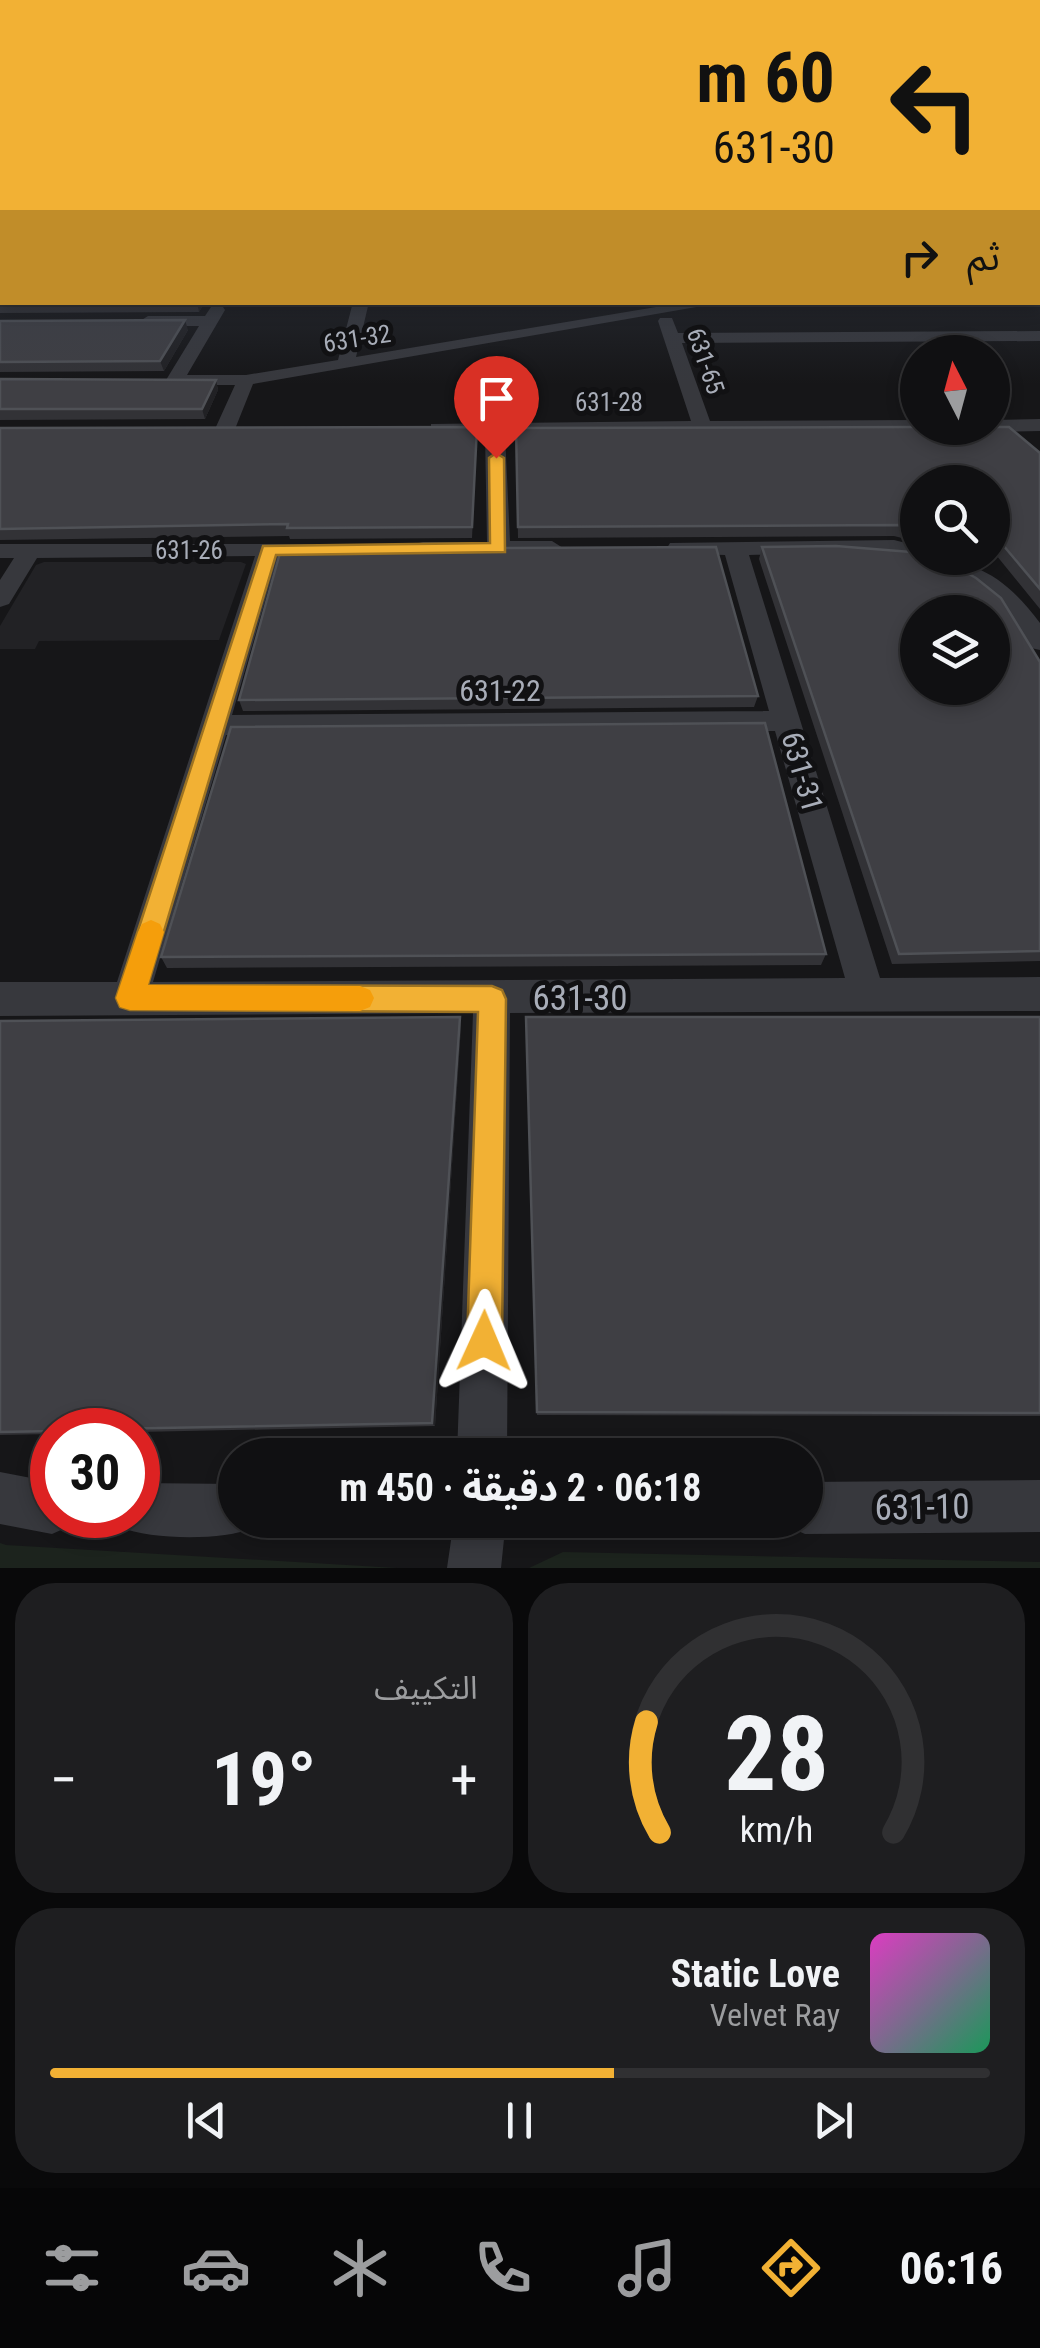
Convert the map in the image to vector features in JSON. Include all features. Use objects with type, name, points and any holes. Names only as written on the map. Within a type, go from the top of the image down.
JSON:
[{"type":"street","points":[[175,380],[218,305]]},
{"type":"street","points":[[345,365],[360,305]]},
{"type":"street","name":"631-32","points":[[156,380],[246,380],[701,305]]},
{"type":"street","name":"631-65","points":[[662,312],[702,426]]},
{"type":"street","points":[[134,321],[210,321]]},
{"type":"street","points":[[673,338],[1040,336]]},
{"type":"street","points":[[225,428],[246,380]]},
{"type":"street","name":"631-28","points":[[418,428],[900,426]]},
{"type":"street","points":[[1010,426],[1040,426]]},
{"type":"street","points":[[496,427],[499,548]]},
{"type":"street","points":[[1010,432],[1034,448]]},
{"type":"street","points":[[404,549],[578,548]]},
{"type":"street","points":[[656,548],[900,548]]},
{"type":"street","name":"631-31","points":[[735,548],[868,997]]},
{"type":"street","name":"631-26","points":[[0,551],[346,549]]},
{"type":"street","points":[[130,998],[269,550]]},
{"type":"street","points":[[0,599],[30,551]]},
{"type":"street","points":[[972,575],[995,585],[1016,605],[1040,642]]},
{"type":"street","name":"631-22","points":[[214,725],[787,721]]},
{"type":"street","name":"631-30","points":[[0,999],[1040,994]]},
{"type":"street","points":[[482,1438],[492,999]]},
{"type":"street","points":[[0,1498],[30,1504]]},
{"type":"street","name":"631-10","points":[[823,1508],[1040,1506]]},
{"type":"street","points":[[160,1509],[218,1510]]},
{"type":"street","points":[[474,1568],[478,1538]]},
{"type":"shaded area","points":[[246,564],[219,640],[39,641],[35,649],[0,649],[0,626],[36,565]]},
{"type":"shaded area","points":[[0,1543],[6,1545],[397,1568],[0,1568]]},
{"type":"shaded area","points":[[563,1552],[1040,1562],[1040,1568],[529,1568]]},
{"type":"building","points":[[185,320],[160,361],[0,362],[0,321]]},
{"type":"building","points":[[0,379],[216,380],[202,409],[0,409]]},
{"type":"building","points":[[477,427],[472,527],[287,528],[288,524],[0,529],[0,428]]},
{"type":"building","points":[[900,427],[900,445],[1010,445],[1010,428],[1040,453],[1040,589],[1010,553],[1010,465],[900,465],[900,525],[518,527],[516,428]]},
{"type":"building","points":[[836,546],[900,551],[900,575],[971,575],[997,595],[900,595],[900,705],[1010,705],[1010,613],[1040,662],[1040,951],[899,954],[762,547]]},
{"type":"building","points":[[716,547],[758,696],[239,700],[281,549]]},
{"type":"building","points":[[765,723],[826,954],[161,957],[231,727]]},
{"type":"building","points":[[460,1017],[432,1423],[160,1428],[160,1408],[30,1408],[30,1431],[0,1432],[0,1021]]},
{"type":"building","points":[[526,1017],[1040,1017],[1040,1413],[537,1412]]},
{"type":"slow traffic","points":[[151,932],[130,998],[360,998]]},
{"type":"route","points":[[484,1341],[492,999],[130,998],[269,550],[499,548],[496,458]]}]
